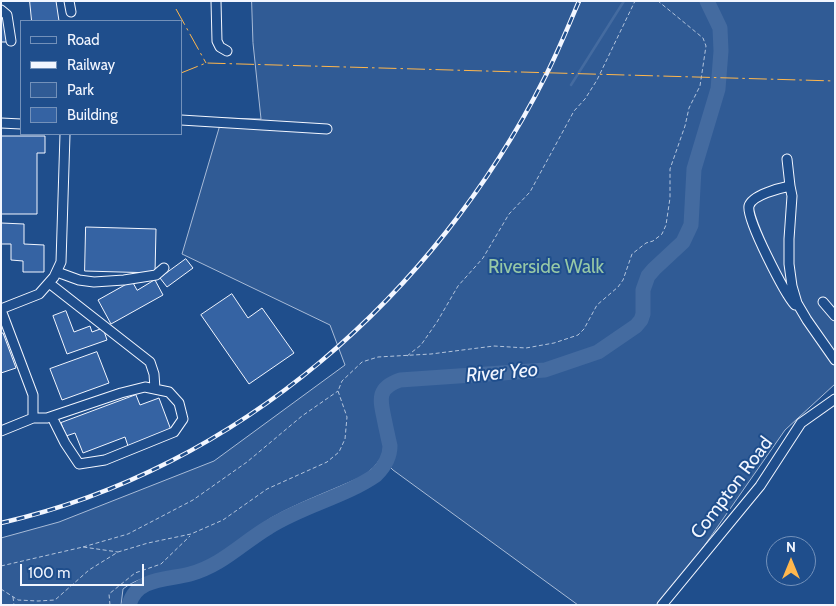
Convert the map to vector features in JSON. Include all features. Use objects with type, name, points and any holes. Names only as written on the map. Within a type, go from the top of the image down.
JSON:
[{"type":"street","points":[[69,1],[70,12]]},
{"type":"street","points":[[216,1],[217,41],[220,47],[227,51]]},
{"type":"street","points":[[1,10],[7,15],[11,41]]},
{"type":"street","points":[[182,120],[327,129]]},
{"type":"street","points":[[1,123],[20,124]]},
{"type":"street","points":[[33,418],[34,395],[1,310],[39,294],[57,272],[61,262],[65,135]]},
{"type":"street","points":[[787,159],[792,196],[789,228],[789,264],[792,286],[801,310],[835,360]]},
{"type":"street","points":[[790,186],[777,188],[766,193],[754,200],[749,208],[755,228],[780,281],[794,304],[801,310]]},
{"type":"street","points":[[57,272],[79,280],[94,282],[156,275],[164,268]]},
{"type":"street","points":[[49,283],[150,362],[156,389]]},
{"type":"street","points":[[823,302],[835,316]]},
{"type":"street","points":[[1,431],[33,418],[50,418],[121,393],[145,387],[169,392],[178,403],[183,419],[174,432],[106,460],[79,464],[50,418]]},
{"type":"street","name":"Compton Road","points":[[662,605],[760,486],[800,423],[835,399]]},
{"type":"path","points":[[407,356],[422,345],[458,286],[483,258],[509,214],[530,192],[574,111],[586,99],[635,1]]},
{"type":"path","points":[[1,566],[83,547],[128,534],[193,500],[248,462],[302,416],[338,392],[342,381],[362,362],[378,357],[407,356],[494,346],[526,348],[554,343],[578,335],[584,329],[597,305],[618,288],[623,280],[632,254],[646,242],[653,241],[662,234],[666,225],[670,198],[670,169],[686,126],[688,108],[700,86],[706,46],[703,38],[658,1]]},
{"type":"path","points":[[1,589],[18,600],[55,600],[89,570],[118,552],[148,543],[191,534],[223,520],[267,489],[327,462],[339,452],[345,439],[347,417],[338,392]]},
{"type":"path","points":[[110,605],[109,594],[135,573],[160,564],[191,534]]},
{"type":"path","points":[[83,547],[118,552]]},
{"type":"path","points":[[12,596],[14,605]]},
{"type":"green space","name":"Riverside Walk","points":[[252,1],[835,1],[835,384],[785,430],[663,605],[578,605],[393,470],[381,458],[365,475],[271,518],[208,561],[179,572],[141,579],[132,583],[123,589],[121,605],[1,605],[1,538],[59,522],[214,461],[345,365],[330,325],[182,254],[222,118],[261,119],[253,43]]},
{"type":"building","points":[[30,1],[56,1],[59,20],[32,20]]},
{"type":"building","points":[[1,12],[4,12],[7,42],[1,42]]},
{"type":"building","points":[[1,136],[45,136],[45,153],[37,153],[37,214],[1,214]]},
{"type":"building","points":[[1,223],[24,224],[24,244],[44,245],[44,272],[23,272],[23,261],[11,260],[11,244],[1,244]]},
{"type":"building","points":[[86,227],[156,229],[155,273],[85,271]]},
{"type":"building","points":[[186,259],[193,268],[167,287],[160,278]]},
{"type":"building","points":[[155,280],[163,295],[111,324],[98,300],[132,281],[137,290]]},
{"type":"building","points":[[232,294],[248,318],[262,308],[294,353],[249,384],[201,315]]},
{"type":"building","points":[[66,311],[74,332],[90,326],[92,332],[103,328],[107,340],[67,354],[53,316]]},
{"type":"building","points":[[1,333],[3,333],[16,368],[1,373]]},
{"type":"building","points":[[97,352],[109,383],[62,400],[50,369]]},
{"type":"building","points":[[136,395],[140,405],[159,398],[171,430],[128,446],[125,437],[83,453],[75,433],[66,436],[61,423]]},
{"type":"waterway","points":[[571,85],[624,1]]},
{"type":"waterway","name":"River Yeo","points":[[129,605],[138,589],[146,584],[190,574],[212,566],[259,533],[282,520],[364,483],[376,475],[386,462],[390,450],[381,400],[384,391],[393,383],[400,380],[545,370],[598,352],[636,326],[643,314],[643,290],[648,276],[683,242],[691,225],[694,169],[718,89],[721,51],[720,28],[707,1]]},
{"type":"railway","points":[[1,523],[88,497],[171,461],[249,415],[321,361],[387,300],[447,231],[499,158],[544,79],[579,1]]},
{"type":"power","points":[[176,9],[206,63]]},
{"type":"power","points":[[182,73],[206,63],[835,81]]}]
